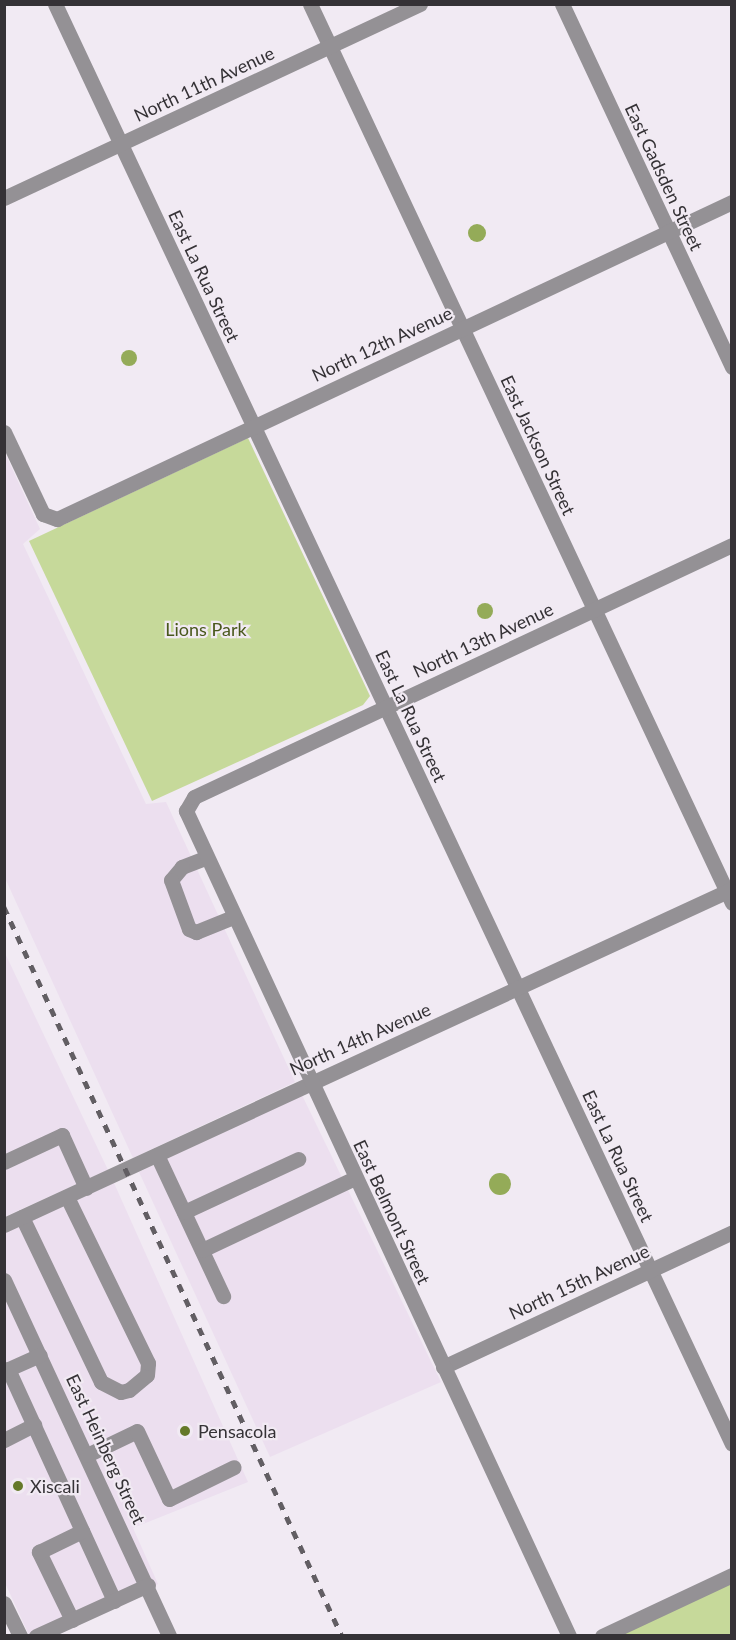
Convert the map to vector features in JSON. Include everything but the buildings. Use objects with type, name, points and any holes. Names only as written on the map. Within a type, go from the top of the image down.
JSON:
[{"type":"street","name":"East La Rua Street","points":[[55,4],[732,1444]]},
{"type":"street","name":"East Jackson Street","points":[[310,4],[730,894]]},
{"type":"street","name":"North 11th Avenue","points":[[4,198],[420,4]]},
{"type":"street","name":"East Gadsden Street","points":[[562,4],[732,367]]},
{"type":"street","name":"North 12th Avenue","points":[[4,432],[49,518],[253,426],[732,202]]},
{"type":"street","name":"North 13th Avenue","points":[[188,804],[385,707],[732,545]]},
{"type":"street","name":"East Belmont Street","points":[[188,804],[187,820],[569,1635]]},
{"type":"street","points":[[205,858],[182,867],[171,880],[189,929],[196,932],[233,917]]},
{"type":"street","name":"North 14th Avenue","points":[[4,1225],[310,1082],[730,894]]},
{"type":"street","points":[[4,1162],[62,1135],[86,1188]]},
{"type":"street","points":[[157,1155],[223,1296]]},
{"type":"street","points":[[184,1212],[298,1160]]},
{"type":"street","points":[[202,1250],[355,1178]]},
{"type":"street","points":[[22,1217],[101,1382],[121,1392],[129,1390],[147,1375],[148,1363],[67,1197]]},
{"type":"street","name":"North 15th Avenue","points":[[443,1367],[732,1232]]},
{"type":"street","name":"East Heinberg Street","points":[[4,1280],[11,1312],[40,1354],[169,1635]]},
{"type":"street","points":[[40,1354],[6,1370],[34,1425],[114,1600]]},
{"type":"street","points":[[4,1440],[34,1425]]},
{"type":"street","points":[[87,1455],[137,1431],[169,1499],[234,1467]]},
{"type":"street","points":[[72,1620],[39,1552],[82,1531]]},
{"type":"street","points":[[602,1635],[732,1575]]},
{"type":"street","points":[[36,1635],[148,1585]]},
{"type":"street","points":[[4,1603],[20,1635]]},
{"type":"shaded area","points":[[477,224],[483,227],[486,233],[483,239],[477,242],[471,239],[468,233],[471,227]]},
{"type":"shaded area","points":[[129,350],[137,358],[129,366],[121,358]]},
{"type":"shaded area","points":[[4,451],[40,529],[23,544],[146,804],[166,802],[295,1082],[133,1158],[5,878]]},
{"type":"shaded area","points":[[482,603],[488,603],[493,611],[491,617],[482,619],[477,614],[477,608]]},
{"type":"shaded area","points":[[4,951],[108,1170],[4,1217]]},
{"type":"shaded area","points":[[302,1095],[441,1382],[270,1457],[139,1172]]},
{"type":"shaded area","points":[[500,1173],[510,1180],[511,1184],[504,1194],[500,1195],[490,1188],[489,1184],[496,1174]]},
{"type":"shaded area","points":[[114,1183],[248,1482],[133,1528],[158,1584],[44,1635],[29,1635],[5,1583],[4,1233]]},
{"type":"green space","name":"Lions Park","points":[[248,438],[370,696],[363,705],[152,801],[29,541]]},
{"type":"green space","points":[[731,1582],[731,1635],[615,1635]]},
{"type":"railway","points":[[4,907],[342,1636]]},
{"type":"place","name":"Pensacola","points":[[185,1431]]},
{"type":"place","name":"Xiscali","points":[[18,1486]]}]
